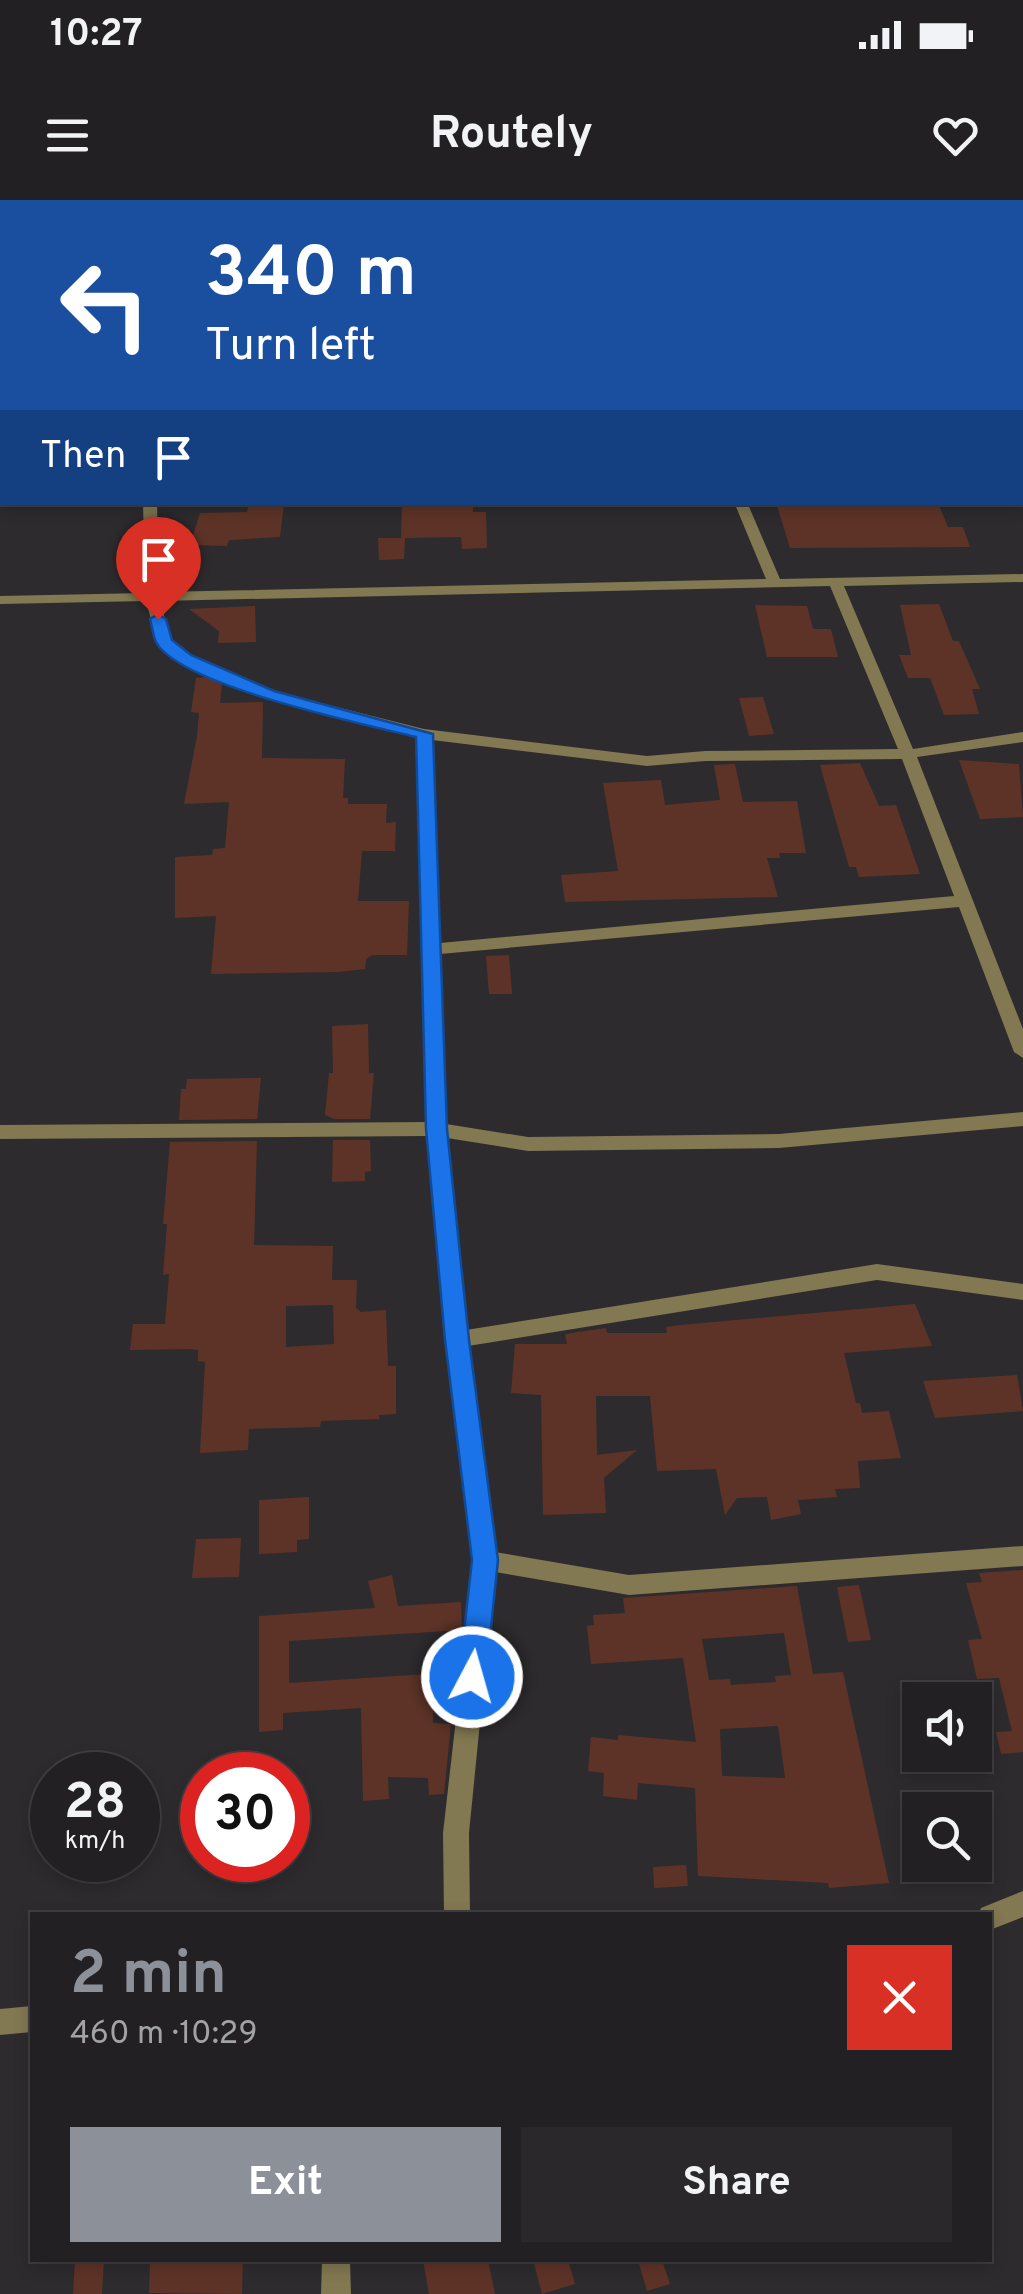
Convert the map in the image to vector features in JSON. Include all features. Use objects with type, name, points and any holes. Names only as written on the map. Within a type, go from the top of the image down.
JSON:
[{"type":"street","points":[[150,505],[152,597],[164,642],[185,659],[268,694],[424,734],[647,761],[705,756],[908,754],[1023,738]]},
{"type":"street","points":[[741,505],[776,586]]},
{"type":"street","points":[[0,600],[1023,578]]},
{"type":"street","points":[[836,584],[908,754],[1023,1052]]},
{"type":"street","points":[[424,734],[436,1129],[485,1560],[456,1833],[457,1912]]},
{"type":"street","points":[[432,949],[964,902]]},
{"type":"street","points":[[0,1132],[436,1129],[528,1144],[779,1141],[1023,1119]]},
{"type":"street","points":[[457,1340],[878,1272],[1023,1292]]},
{"type":"street","points":[[485,1560],[628,1585],[1023,1556]]},
{"type":"street","points":[[992,1915],[1023,1904]]},
{"type":"street","points":[[0,2022],[30,2019]]},
{"type":"street","points":[[336,2262],[336,2294]]},
{"type":"building","points":[[249,505],[284,505],[280,537],[229,540],[227,546],[190,545],[200,513],[247,512]]},
{"type":"building","points":[[402,505],[473,505],[473,512],[486,512],[487,548],[462,549],[461,537],[405,538],[404,559],[379,560],[378,538],[401,538]]},
{"type":"building","points":[[777,505],[939,505],[948,527],[963,527],[970,547],[790,548]]},
{"type":"building","points":[[939,604],[953,641],[959,641],[980,689],[972,689],[979,714],[944,715],[930,678],[908,678],[899,655],[911,655],[900,605]]},
{"type":"building","points":[[755,605],[807,606],[813,629],[831,629],[838,657],[767,657]]},
{"type":"building","points":[[255,606],[256,642],[218,643],[219,631],[189,609]]},
{"type":"building","points":[[207,677],[222,684],[220,703],[263,702],[262,758],[345,759],[343,798],[348,798],[348,804],[387,804],[386,823],[396,822],[395,851],[362,851],[358,901],[409,901],[407,955],[372,955],[366,959],[365,969],[338,972],[211,974],[216,916],[175,918],[175,857],[212,855],[213,849],[225,848],[229,802],[184,804],[197,736],[199,713],[191,712],[196,678]]},
{"type":"building","points":[[763,697],[774,734],[749,736],[739,698]]},
{"type":"building","points":[[959,760],[1019,764],[1023,817],[980,819]]},
{"type":"building","points":[[860,763],[879,806],[896,805],[920,874],[859,877],[856,867],[849,867],[820,765]]},
{"type":"building","points":[[735,764],[743,802],[797,801],[806,853],[779,853],[780,858],[767,858],[778,897],[565,902],[561,875],[618,871],[603,783],[661,780],[665,805],[720,800],[714,765]]},
{"type":"building","points":[[509,955],[512,994],[489,994],[486,956]]},
{"type":"building","points":[[368,1024],[369,1073],[374,1073],[370,1119],[334,1119],[325,1115],[329,1073],[333,1073],[332,1026]]},
{"type":"building","points":[[261,1078],[257,1119],[179,1120],[181,1089],[186,1089],[187,1079]]},
{"type":"building","points":[[333,1140],[370,1140],[371,1171],[365,1172],[365,1181],[332,1182]]},
{"type":"building","points":[[257,1141],[254,1245],[333,1246],[332,1280],[357,1280],[356,1308],[361,1312],[386,1310],[388,1366],[396,1366],[396,1414],[379,1415],[379,1419],[321,1421],[320,1427],[249,1429],[248,1450],[200,1453],[205,1362],[198,1361],[198,1350],[130,1350],[133,1324],[165,1324],[169,1274],[163,1275],[167,1224],[163,1224],[170,1142]],"holes":[[[333,1305],[334,1344],[286,1347],[286,1306]]]},
{"type":"building","points":[[915,1304],[932,1346],[844,1353],[856,1403],[860,1403],[862,1413],[889,1411],[901,1458],[858,1461],[860,1488],[835,1489],[837,1497],[798,1500],[801,1514],[771,1520],[767,1497],[737,1498],[725,1515],[716,1469],[657,1471],[650,1396],[596,1396],[597,1455],[637,1450],[604,1478],[606,1513],[543,1515],[541,1395],[511,1393],[515,1344],[567,1344],[565,1334],[606,1328],[607,1333],[667,1333],[666,1327],[680,1325]]},
{"type":"building","points":[[1017,1375],[1023,1411],[935,1418],[923,1381]]},
{"type":"building","points":[[309,1497],[309,1539],[297,1540],[297,1552],[259,1554],[259,1500]]},
{"type":"building","points":[[241,1538],[239,1577],[192,1578],[196,1539]]},
{"type":"building","points":[[1023,1570],[1023,1752],[1001,1754],[996,1732],[1012,1731],[999,1678],[977,1679],[968,1640],[982,1639],[966,1583],[982,1582],[979,1573]]},
{"type":"building","points":[[392,1575],[398,1606],[461,1602],[462,1630],[289,1641],[289,1683],[458,1672],[454,1701],[433,1702],[433,1723],[451,1724],[444,1794],[429,1795],[428,1778],[388,1777],[389,1799],[363,1801],[361,1708],[283,1713],[283,1730],[259,1732],[259,1616],[375,1608],[368,1581]]},
{"type":"building","points":[[859,1585],[871,1640],[848,1642],[837,1587]]},
{"type":"building","points":[[797,1586],[813,1674],[843,1672],[889,1883],[829,1888],[828,1883],[698,1876],[695,1788],[638,1783],[637,1800],[603,1796],[604,1773],[588,1771],[591,1737],[618,1740],[618,1735],[696,1742],[683,1658],[591,1664],[587,1626],[594,1625],[593,1615],[625,1613],[623,1598]],"holes":[[[784,1633],[791,1675],[775,1676],[776,1682],[731,1685],[730,1679],[709,1680],[702,1639]],[[778,1726],[785,1778],[722,1776],[720,1729]]]},
{"type":"building","points":[[686,1865],[688,1886],[654,1888],[653,1867]]},
{"type":"building","points":[[75,2262],[104,2262],[102,2294],[73,2294]]},
{"type":"building","points":[[150,2262],[243,2262],[242,2294],[149,2293]]},
{"type":"building","points":[[423,2262],[488,2262],[495,2294],[429,2294]]},
{"type":"building","points":[[534,2262],[569,2262],[575,2284],[542,2294]]},
{"type":"building","points":[[639,2262],[663,2262],[670,2284],[647,2291]]},
{"type":"route","points":[[158,619],[164,642],[185,659],[268,694],[424,734],[436,1129],[485,1560],[472,1677]]}]
